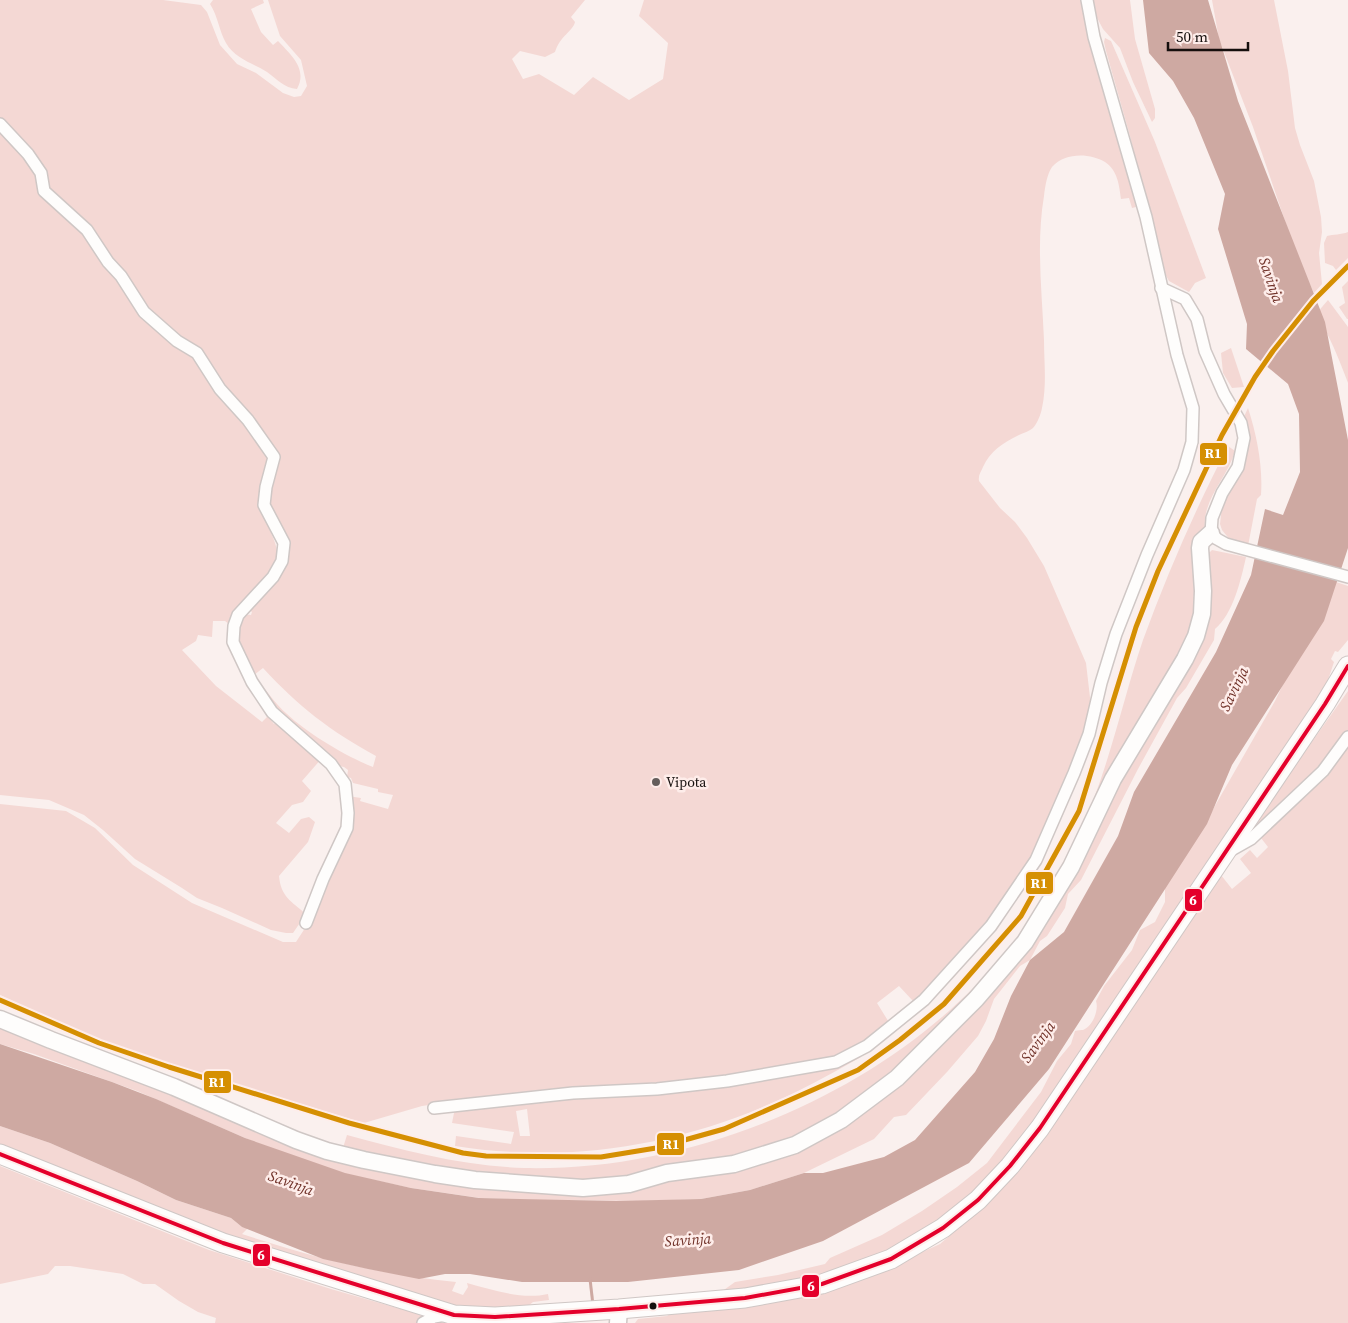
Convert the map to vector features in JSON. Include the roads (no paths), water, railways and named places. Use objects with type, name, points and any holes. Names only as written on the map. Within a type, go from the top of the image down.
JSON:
[{"type":"main road","points":[[0,1154],[223,1243],[460,1319],[619,1316],[745,1298],[822,1284],[892,1259],[943,1228],[978,1200],[1010,1166],[1040,1128],[1325,704],[1348,666]]},
{"type":"street","points":[[434,1108],[573,1093],[667,1088],[726,1081],[836,1062],[867,1046],[924,1000],[991,926],[1036,860],[1068,790],[1089,734],[1101,683],[1116,634],[1187,460],[1192,442],[1193,408],[1177,355],[1146,218],[1094,37],[1087,0]]},
{"type":"street","points":[[0,124],[24,149],[41,173],[44,191],[87,230],[108,262],[121,276],[144,312],[177,341],[197,353],[220,389],[248,420],[274,457],[266,487],[264,505],[284,543],[282,561],[273,577],[238,615],[234,626],[233,642],[252,682],[272,712],[331,764],[346,784],[347,828],[323,879],[306,923]]},
{"type":"street","points":[[0,1019],[174,1087],[296,1140],[346,1155],[435,1174],[475,1180],[583,1188],[629,1184],[667,1173],[734,1164],[795,1145],[841,1120],[897,1078],[976,999],[1025,942],[1071,867],[1113,780],[1185,659],[1196,636],[1202,614],[1201,542],[1211,533],[1212,518],[1222,493],[1238,467],[1244,438],[1241,423],[1224,394],[1205,351],[1197,319],[1185,299],[1161,288]]},
{"type":"street","points":[[1211,533],[1226,544],[1348,577]]},
{"type":"street","points":[[1224,854],[1251,839],[1322,771],[1348,737]]},
{"type":"street","points":[[423,1323],[434,1316],[460,1319]]},
{"type":"water","name":"Savinja","points":[[1143,0],[1208,0],[1238,101],[1325,322],[1348,440],[1348,548],[1324,621],[1232,765],[1207,824],[1049,1069],[969,1163],[823,1241],[739,1270],[628,1282],[522,1282],[470,1274],[445,1274],[419,1279],[323,1259],[242,1227],[231,1218],[176,1200],[50,1143],[0,1126],[0,1044],[112,1082],[245,1138],[345,1173],[411,1188],[479,1198],[616,1201],[701,1199],[750,1190],[804,1173],[823,1173],[884,1157],[915,1140],[975,1072],[994,1039],[1011,996],[1030,960],[1064,932],[1118,836],[1134,792],[1216,652],[1251,575],[1265,509],[1283,515],[1300,472],[1299,414],[1288,384],[1246,349],[1247,324],[1218,229],[1225,194],[1194,118],[1173,81],[1149,53]]},
{"type":"waterway","points":[[590,1279],[593,1305]]},
{"type":"place","name":"Vipota","points":[[656,782]]}]
